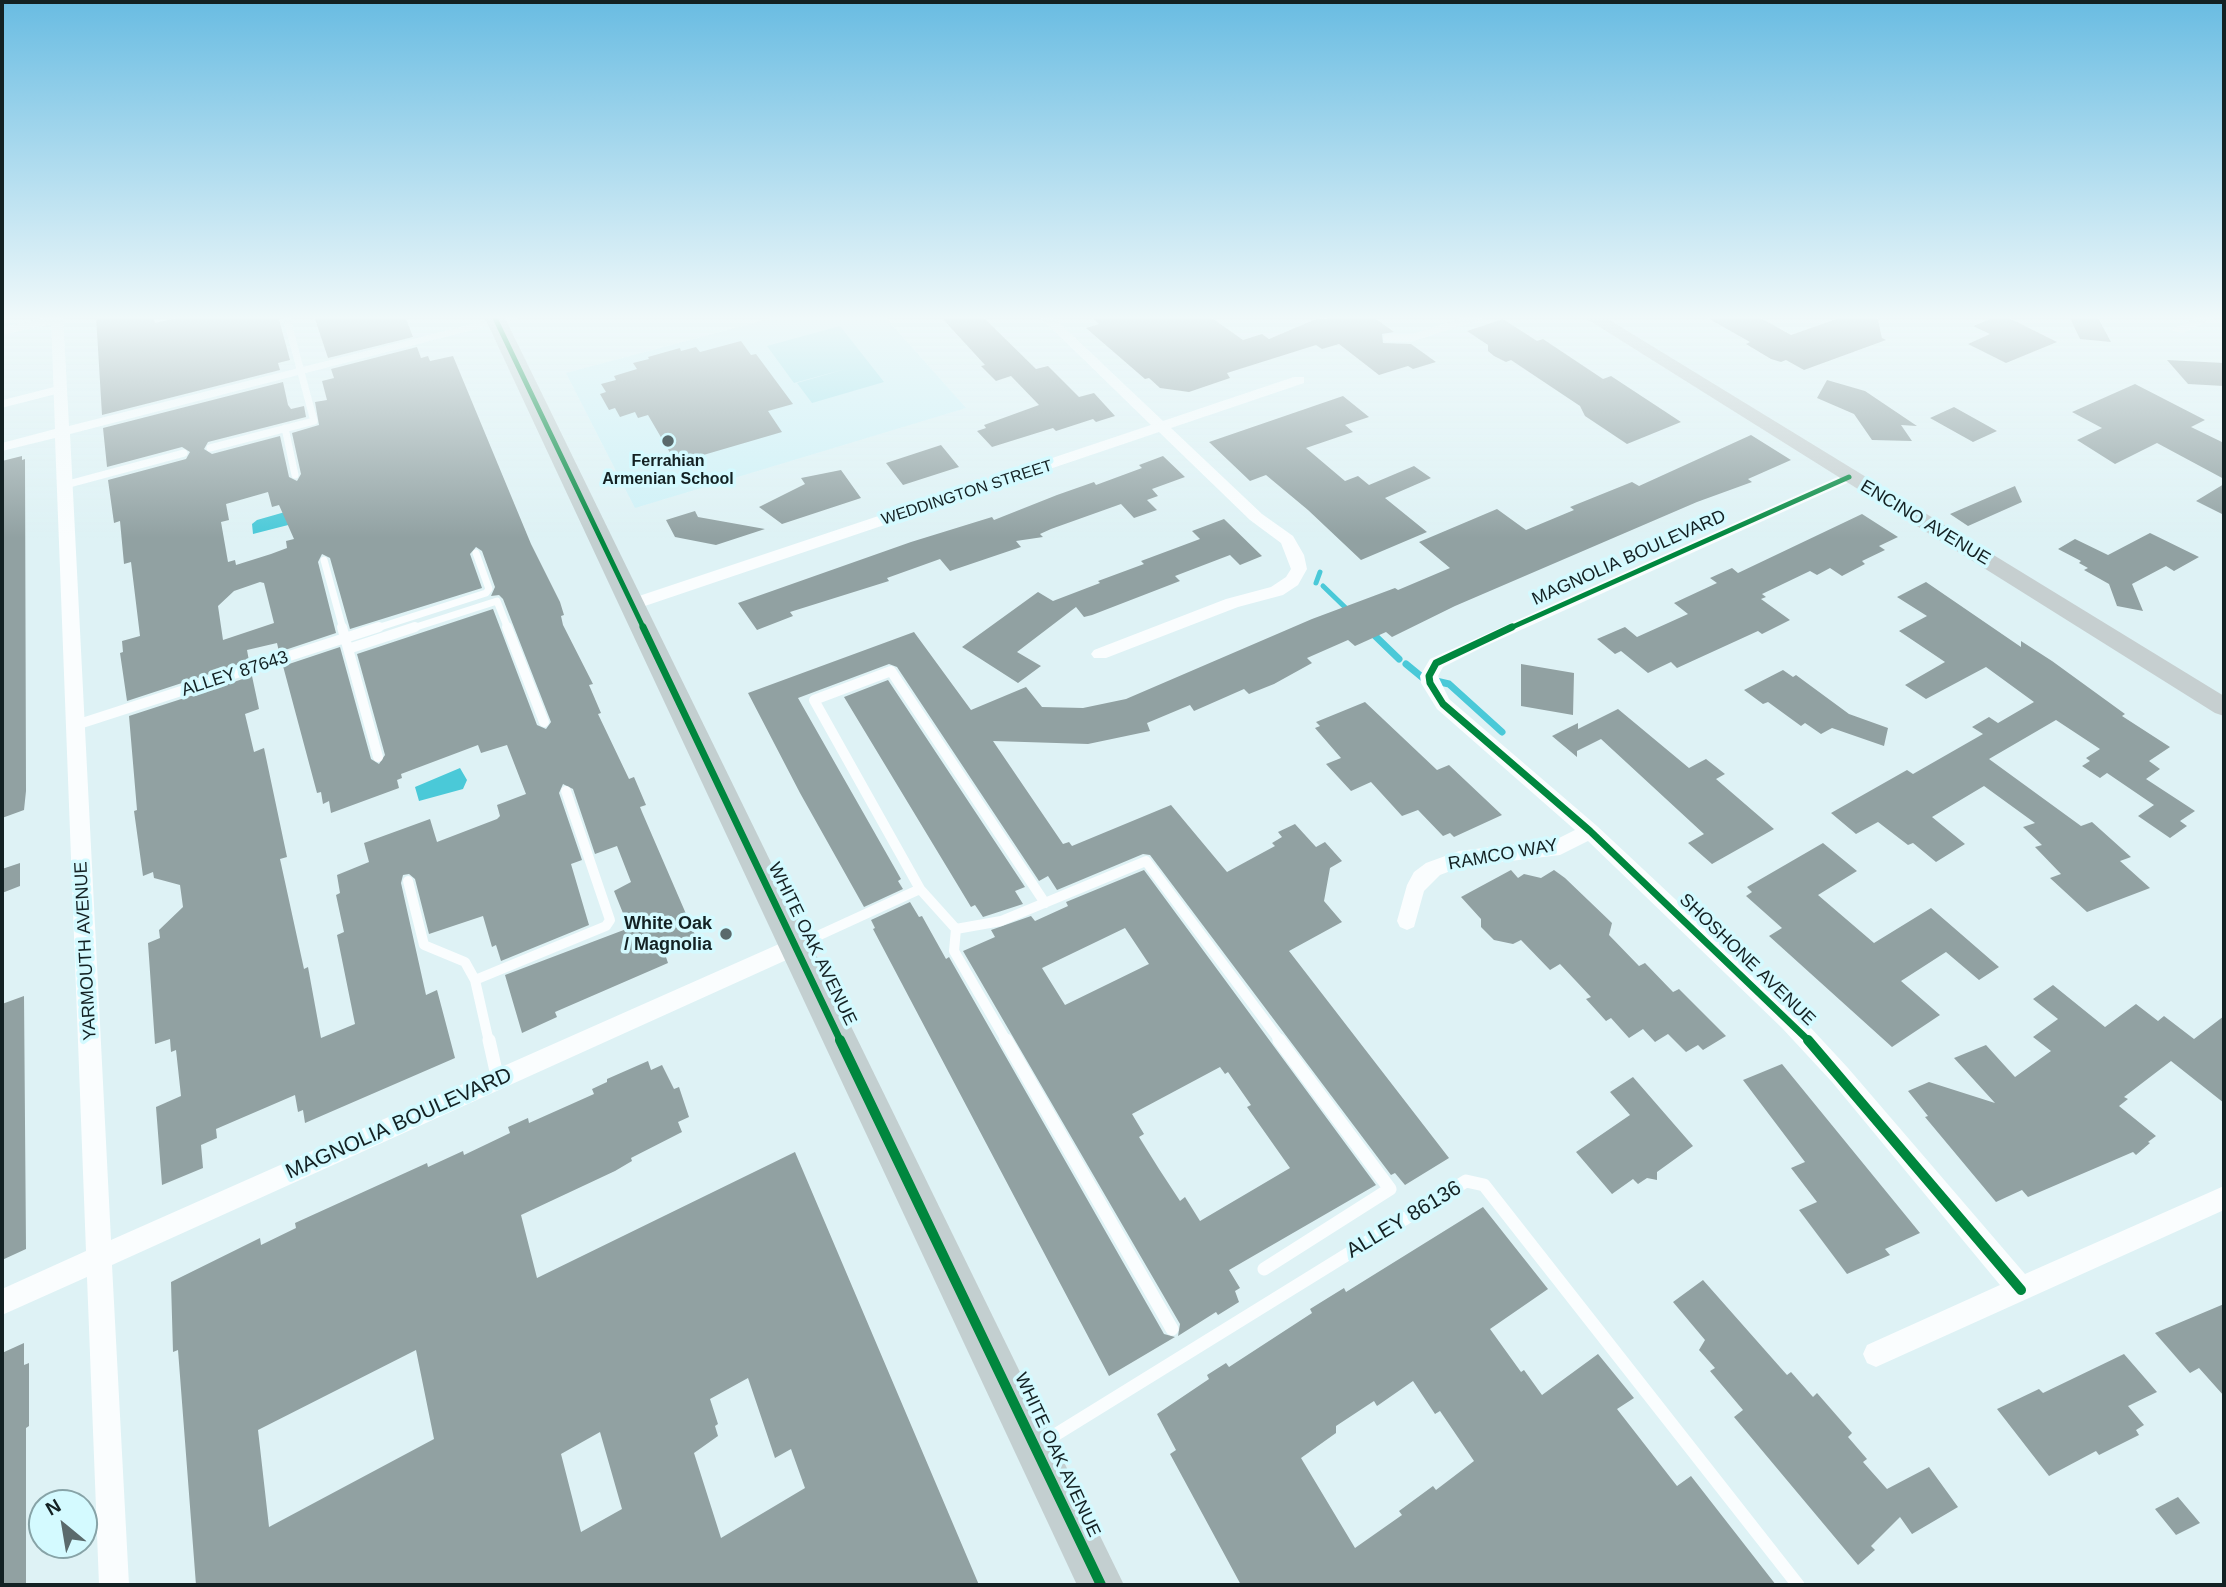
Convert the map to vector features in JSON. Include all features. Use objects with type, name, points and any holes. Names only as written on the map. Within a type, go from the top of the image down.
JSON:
[{"type":"main road","name":"WHITE OAK AVENUE","points":[[537,390],[633,604],[1036,1447],[1098,1584]]},
{"type":"street","name":"YARMOUTH AVENUE","points":[[61,390],[114,1585]]},
{"type":"street","points":[[2,447],[226,390]]},
{"type":"street","points":[[1100,654],[1232,603],[1277,591],[1292,580],[1299,569],[1296,555],[1287,540],[1256,517],[1123,390]]},
{"type":"street","name":"WEDDINGTON STREET","points":[[633,604],[1270,390]]},
{"type":"street","name":"ENCINO AVENUE","points":[[1710,390],[2224,707]]},
{"type":"street","name":"MAGNOLIA BOULEVARD","points":[[1429,676],[1436,663],[1477,643],[1849,477]]},
{"type":"street","name":"SHOSHONE AVENUE","points":[[1429,676],[1434,693],[1443,704],[1488,740],[1590,831],[1790,1021],[1832,1066],[2021,1290]]},
{"type":"street","name":"RAMCO WAY","points":[[1407,921],[1414,891],[1421,878],[1433,869],[1459,859],[1560,847],[1590,831]]},
{"type":"street","name":"MAGNOLIA BOULEVARD","points":[[2,1302],[796,946]]},
{"type":"street","points":[[1876,1354],[2224,1198]]},
{"type":"lane","points":[[2,404],[61,390]]},
{"type":"lane","points":[[210,448],[314,421],[307,390]]},
{"type":"lane","points":[[285,428],[295,475]]},
{"type":"lane","points":[[65,485],[184,453]]},
{"type":"lane","name":"ALLEY 87643","points":[[76,726],[486,593],[489,589],[477,553]]},
{"type":"lane","points":[[324,559],[351,649],[378,757]]},
{"type":"lane","points":[[351,649],[497,601],[544,722]]},
{"type":"lane","points":[[1045,903],[891,671],[814,700],[920,889],[956,929],[954,951],[1172,1329]]},
{"type":"lane","points":[[475,980],[606,926],[610,920],[566,791]]},
{"type":"lane","points":[[956,929],[1001,921],[1146,860],[1390,1189],[1265,1269]]},
{"type":"lane","points":[[408,881],[424,945],[466,962],[475,980],[498,1080]]},
{"type":"lane","points":[[796,946],[920,889]]},
{"type":"lane","name":"ALLEY 86136","points":[[1036,1447],[1466,1181],[1485,1185],[1798,1585]]},
{"type":"shaded area","points":[[575,390],[950,390],[966,408],[635,508]]},
{"type":"shaded area","points":[[802,390],[856,390],[812,403]]},
{"type":"water","points":[[292,510],[296,523],[253,534],[252,524],[257,520]]},
{"type":"water","points":[[460,768],[467,780],[463,789],[419,801],[415,787]]},
{"type":"building","points":[[100,390],[201,390],[102,415]]},
{"type":"building","points":[[251,390],[285,390],[291,409],[304,406],[306,417],[208,442],[204,449],[212,454],[280,436],[289,477],[297,481],[301,474],[292,433],[319,425],[315,402],[327,400],[324,390],[467,390],[531,544],[560,602],[564,615],[561,616],[563,625],[593,684],[589,685],[601,713],[598,714],[629,779],[634,777],[646,805],[640,807],[696,937],[664,951],[668,963],[555,1012],[557,1017],[522,1033],[505,975],[629,928],[614,891],[631,882],[617,846],[595,854],[573,789],[563,784],[559,793],[582,860],[571,864],[589,925],[501,961],[496,945],[492,947],[483,916],[429,934],[415,879],[409,874],[403,875],[401,883],[426,995],[437,990],[455,1058],[305,1123],[303,1110],[298,1112],[295,1095],[216,1129],[217,1138],[201,1145],[203,1168],[162,1185],[156,1107],[181,1096],[176,1050],[171,1052],[170,1039],[155,1044],[148,943],[160,938],[159,930],[183,907],[180,885],[154,878],[153,872],[143,876],[134,811],[137,810],[129,716],[252,676],[259,709],[245,714],[254,752],[264,748],[287,857],[280,859],[304,969],[308,967],[321,1038],[355,1024],[337,935],[344,932],[336,895],[340,893],[337,875],[369,862],[364,843],[430,819],[437,842],[497,819],[500,816],[497,805],[526,794],[507,745],[481,753],[478,745],[401,774],[402,778],[397,780],[399,788],[331,813],[329,801],[323,804],[321,792],[317,793],[283,666],[340,647],[371,759],[379,764],[385,755],[357,654],[493,609],[537,725],[546,729],[551,722],[503,599],[499,595],[491,596],[495,587],[482,551],[476,547],[470,554],[482,588],[350,629],[330,558],[322,554],[318,562],[336,633],[279,652],[277,643],[247,650],[249,661],[127,701],[120,653],[123,652],[122,641],[140,636],[131,562],[124,564],[120,521],[114,523],[108,480],[186,459],[190,452],[182,447],[107,467],[103,428]],"holes":[[[268,492],[272,507],[279,505],[294,539],[286,541],[287,548],[236,565],[235,560],[228,562],[221,522],[229,520],[226,504]],[[264,583],[274,623],[223,640],[218,606],[234,591]]]},
{"type":"building","points":[[605,390],[783,390],[793,404],[768,411],[782,432],[676,463],[648,415],[638,418],[635,412],[620,417],[615,408],[609,410],[600,394],[606,392]]},
{"type":"building","points":[[1025,390],[1072,390],[1079,397],[1094,393],[1115,416],[1096,422],[1093,419],[1056,431],[1053,428],[992,447],[977,431],[986,428],[984,425],[1039,405]]},
{"type":"building","points":[[1556,390],[1632,390],[1681,422],[1627,444],[1585,416],[1580,406]]},
{"type":"building","points":[[1821,390],[1865,391],[1917,426],[1901,425],[1912,441],[1872,440],[1854,414],[1817,398]]},
{"type":"building","points":[[2121,390],[2147,390],[2205,420],[2191,427],[2224,443],[2224,479],[2157,443],[2115,464],[2077,440],[2102,428],[2072,412]]},
{"type":"building","points":[[1343,396],[1369,417],[1345,425],[1353,432],[1306,448],[1345,481],[1358,476],[1369,485],[1414,466],[1431,478],[1385,498],[1427,532],[1361,560],[1266,475],[1250,481],[1209,442]]},
{"type":"building","points":[[1954,407],[1997,431],[1973,442],[1930,418]]},
{"type":"building","points":[[1751,435],[1791,460],[1748,479],[1752,482],[1697,502],[1455,606],[1392,637],[1386,632],[1355,646],[1348,640],[1307,658],[1312,663],[1274,684],[1249,694],[1244,689],[1194,711],[1190,705],[1147,723],[1150,731],[1088,744],[993,741],[1063,844],[1069,842],[1072,846],[1171,805],[1227,872],[1275,846],[1272,843],[1282,837],[1278,832],[1295,824],[1316,847],[1325,842],[1342,861],[1330,868],[1324,901],[1342,922],[1289,951],[1449,1158],[1405,1185],[1395,1173],[1391,1175],[1150,855],[1143,854],[1057,890],[1048,876],[1039,881],[897,667],[889,664],[798,698],[901,879],[898,881],[903,889],[864,907],[748,693],[914,632],[971,710],[1026,687],[1042,707],[1083,708],[1126,699],[1312,619],[1395,588],[1398,590],[1450,568],[1419,542],[1497,509],[1526,530],[1574,510],[1570,507],[1632,482],[1639,486]]},
{"type":"building","points":[[941,445],[959,467],[903,485],[886,463]]},
{"type":"building","points":[[22,456],[22,460],[25,459],[26,791],[24,810],[2,818],[2,461]]},
{"type":"building","points":[[1163,456],[1185,477],[1152,489],[1158,496],[1147,500],[1157,510],[1134,518],[1121,504],[1051,529],[1040,534],[1043,537],[1016,541],[1021,547],[950,571],[940,559],[887,578],[889,581],[790,612],[793,616],[757,630],[738,603],[911,542],[992,517],[994,520],[1094,482],[1096,485],[1142,468],[1139,465]]},
{"type":"building","points":[[841,470],[861,498],[782,524],[759,507],[805,484],[801,478]]},
{"type":"building","points":[[2224,484],[2224,515],[2196,501]]},
{"type":"building","points":[[2015,486],[2022,502],[1968,526],[1950,514]]},
{"type":"building","points":[[695,511],[698,517],[765,529],[716,545],[675,537],[666,520]]},
{"type":"building","points":[[1862,514],[1898,537],[1879,546],[1885,550],[1862,561],[1865,564],[1842,576],[1830,568],[1817,575],[1810,571],[1762,594],[1766,597],[1761,599],[1790,620],[1762,634],[1758,631],[1677,668],[1671,662],[1648,673],[1621,651],[1615,654],[1597,639],[1625,627],[1637,637],[1688,614],[1674,603],[1717,583],[1710,578],[1732,568],[1738,573]]},
{"type":"building","points":[[1224,519],[1262,556],[1240,565],[1230,555],[1175,576],[1180,581],[1092,615],[1084,617],[1076,607],[1017,652],[1041,666],[1018,683],[962,647],[1038,592],[1053,601],[1100,583],[1098,581],[1144,564],[1141,561],[1200,539],[1192,531]]},
{"type":"building","points":[[2150,533],[2199,557],[2174,571],[2166,566],[2132,584],[2143,611],[2117,606],[2109,584],[2084,570],[2088,568],[2079,563],[2081,561],[2058,549],[2075,539],[2108,555]]},
{"type":"building","points":[[1926,582],[2021,647],[2021,641],[2052,661],[2125,714],[2122,716],[2170,747],[2149,761],[2160,769],[2146,779],[2195,811],[2180,821],[2187,826],[2170,838],[2138,816],[2154,805],[2107,773],[2100,778],[2082,766],[2090,761],[2086,758],[2100,749],[2056,720],[1989,759],[2081,826],[2092,822],[2131,857],[2120,861],[2150,888],[2087,912],[2050,878],[2061,874],[2035,847],[2042,845],[2023,827],[2035,823],[1984,786],[1932,817],[1965,844],[1936,862],[1913,843],[1908,845],[1878,822],[1856,834],[1831,813],[1907,770],[1913,774],[1983,734],[1972,727],[1989,717],[1998,723],[2034,702],[1986,667],[1926,699],[1905,685],[1945,662],[1899,631],[1927,616],[1897,597]]},
{"type":"building","points":[[1521,664],[1574,673],[1573,715],[1521,706]]},
{"type":"building","points":[[1783,670],[1793,677],[1796,675],[1849,714],[1888,728],[1884,746],[1832,728],[1821,734],[1805,723],[1801,726],[1768,702],[1763,704],[1744,690]]},
{"type":"building","points":[[888,680],[1025,887],[1015,891],[1023,904],[983,917],[975,905],[971,907],[844,697]]},
{"type":"building","points":[[1365,702],[1437,770],[1449,765],[1502,815],[1454,837],[1450,833],[1443,836],[1418,810],[1402,816],[1371,782],[1351,791],[1326,764],[1341,758],[1315,728],[1320,726],[1316,722]]},
{"type":"building","points":[[1618,709],[1689,768],[1706,759],[1725,774],[1716,779],[1774,829],[1712,864],[1688,843],[1704,834],[1601,739],[1577,751],[1577,757],[1552,736],[1578,723],[1578,729]]},
{"type":"building","points":[[1823,843],[1857,871],[1818,895],[1874,943],[1931,908],[1999,967],[1979,980],[1946,952],[1901,981],[1940,1015],[1892,1047],[1769,936],[1782,928],[1746,896],[1752,892],[1747,887]]},
{"type":"building","points":[[20,863],[20,886],[2,893],[2,869]]},
{"type":"building","points":[[1144,870],[1376,1185],[1229,1270],[1240,1288],[1235,1291],[1239,1302],[1218,1315],[1216,1312],[1178,1336],[1180,1324],[963,951],[995,937],[991,930],[1031,916],[1035,921],[1068,906],[1066,902]],"holes":[[[1125,928],[1149,964],[1065,1005],[1042,968]],[[1220,1067],[1225,1074],[1228,1072],[1251,1105],[1247,1107],[1290,1168],[1200,1221],[1185,1197],[1180,1201],[1159,1169],[1139,1137],[1144,1134],[1132,1114]]]},
{"type":"building","points":[[1511,870],[1518,878],[1524,874],[1541,878],[1554,870],[1565,878],[1612,923],[1609,935],[1639,966],[1645,963],[1673,992],[1679,989],[1726,1036],[1703,1050],[1698,1045],[1686,1052],[1668,1034],[1655,1042],[1643,1029],[1629,1038],[1611,1018],[1606,1021],[1586,999],[1591,997],[1560,964],[1550,970],[1521,940],[1513,944],[1494,940],[1481,927],[1481,919],[1461,897]]},
{"type":"building","points":[[910,902],[919,917],[922,916],[946,959],[949,957],[1164,1334],[1175,1337],[1109,1376],[873,929],[875,928],[871,920]]},
{"type":"building","points":[[2053,985],[2105,1027],[2136,1004],[2158,1021],[2164,1016],[2194,1039],[2224,1016],[2224,1103],[2171,1061],[2124,1097],[2128,1099],[2119,1106],[2156,1136],[2136,1155],[2133,1152],[2028,1197],[2022,1190],[1996,1202],[1925,1117],[1928,1116],[1908,1091],[1929,1082],[1995,1103],[1954,1058],[1986,1045],[2015,1077],[2051,1051],[2033,1037],[2058,1019],[2033,999]]},
{"type":"building","points":[[24,996],[26,1249],[2,1260],[2,1004]]},
{"type":"building","points":[[648,1061],[651,1070],[662,1065],[674,1089],[679,1087],[689,1117],[678,1122],[682,1132],[631,1158],[632,1161],[615,1171],[521,1215],[537,1278],[795,1152],[979,1585],[196,1585],[178,1350],[173,1352],[171,1282],[260,1238],[261,1245],[296,1228],[295,1223],[427,1163],[428,1167],[463,1151],[464,1155],[510,1133],[508,1127],[528,1118],[529,1123],[594,1094],[592,1089],[607,1082],[607,1079]],"holes":[[[416,1350],[434,1439],[269,1527],[258,1430]],[[748,1378],[775,1458],[791,1449],[805,1488],[721,1538],[694,1453],[718,1436],[715,1426],[718,1424],[710,1399]],[[600,1432],[622,1509],[581,1532],[561,1454]]]},
{"type":"building","points":[[1782,1064],[1920,1233],[1885,1249],[1890,1255],[1847,1274],[1799,1210],[1817,1202],[1791,1168],[1805,1162],[1743,1080]]},
{"type":"building","points":[[1633,1077],[1693,1146],[1657,1172],[1657,1180],[1647,1178],[1638,1184],[1633,1179],[1612,1194],[1576,1152],[1630,1115],[1610,1092]]},
{"type":"building","points":[[1483,1207],[1548,1289],[1490,1329],[1521,1372],[1524,1370],[1542,1395],[1598,1354],[1634,1398],[1617,1409],[1677,1486],[1691,1476],[1776,1585],[1241,1585],[1170,1454],[1176,1450],[1157,1414],[1209,1379],[1207,1375],[1226,1363],[1229,1367],[1312,1313],[1310,1309],[1344,1288],[1346,1292]],"holes":[[[1413,1381],[1435,1414],[1440,1411],[1474,1461],[1436,1490],[1433,1486],[1399,1511],[1402,1515],[1355,1548],[1301,1458],[1336,1433],[1336,1426],[1374,1401],[1377,1406]]]},
{"type":"building","points":[[1703,1280],[1787,1375],[1791,1372],[1813,1397],[1817,1393],[1852,1433],[1848,1437],[1867,1459],[1863,1462],[1887,1489],[1929,1467],[1958,1507],[1912,1534],[1900,1517],[1871,1546],[1875,1550],[1858,1565],[1734,1417],[1743,1410],[1710,1371],[1715,1368],[1699,1350],[1705,1340],[1673,1302]]},
{"type":"building","points":[[2224,1304],[2224,1396],[2199,1368],[2190,1373],[2155,1333]]},
{"type":"building","points":[[24,1343],[24,1365],[29,1363],[29,1426],[26,1428],[26,1585],[2,1585],[2,1353]]},
{"type":"building","points":[[2124,1354],[2157,1392],[2128,1406],[2144,1425],[2136,1430],[2139,1435],[2099,1455],[2096,1451],[2049,1476],[1997,1409],[2039,1389],[2043,1393]]},
{"type":"building","points":[[2178,1497],[2200,1523],[2176,1535],[2155,1509]]},
{"type":"waterway","points":[[1316,583],[1320,572]]},
{"type":"waterway","points":[[1323,586],[1351,613]]},
{"type":"waterway","points":[[1370,631],[1399,659]]},
{"type":"waterway","points":[[1406,664],[1423,678],[1449,684],[1502,732]]},
{"type":"cycle path","points":[[529,390],[1101,1585]]},
{"type":"cycle path","points":[[1849,477],[1436,663],[1429,676],[1430,683],[1443,704],[1488,740],[1590,831],[1790,1021],[1840,1075],[2021,1290]]},
{"type":"place","name":"Ferrahian Armenian School","points":[[668,441]]},
{"type":"place","name":"White Oak / Magnolia","points":[[726,934]]}]
